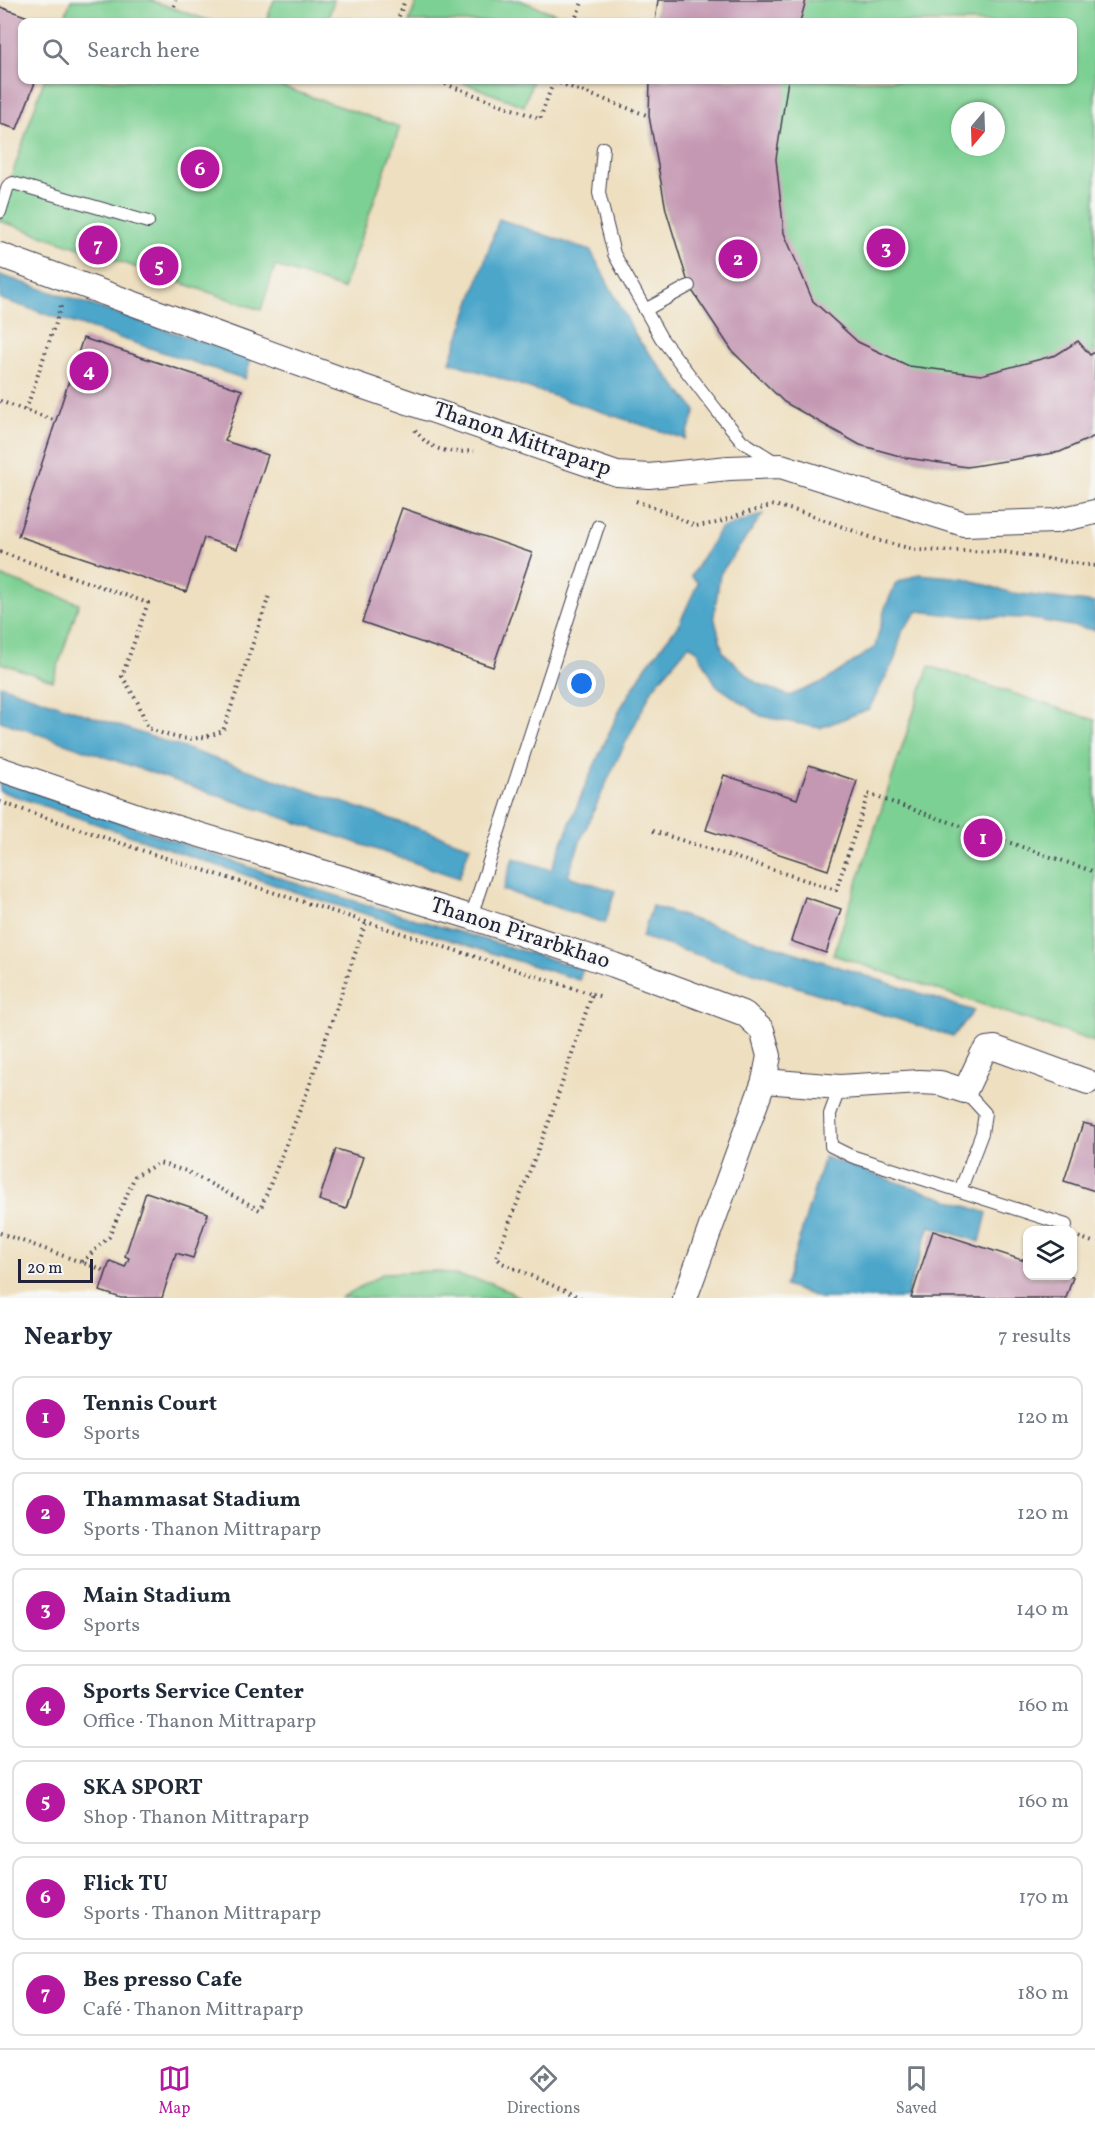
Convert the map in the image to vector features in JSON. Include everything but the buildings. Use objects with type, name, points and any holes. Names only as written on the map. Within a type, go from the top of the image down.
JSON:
[{"type":"street","name":"Thanon Mittraparp","points":[[0,255],[328,374],[617,474],[649,476],[781,466],[964,524],[1055,521],[1095,512]]},
{"type":"street","name":"Thanon Pirarbkhao","points":[[0,769],[144,818],[471,916],[614,965],[745,1014],[762,1030],[769,1056],[764,1081],[685,1298]]},
{"type":"street","points":[[764,1081],[840,1087],[920,1082],[940,1083],[965,1091],[982,1055],[987,1049],[995,1048],[1088,1082]]},
{"type":"lane","points":[[603,148],[599,193],[614,254],[645,310],[661,338],[742,441],[781,466]]},
{"type":"lane","points":[[0,212],[8,186],[13,183],[148,222]]},
{"type":"lane","points":[[645,310],[689,286]]},
{"type":"lane","points":[[471,916],[598,526]]},
{"type":"lane","points":[[840,1087],[830,1114],[831,1146],[851,1156],[1066,1226]]},
{"type":"lane","points":[[960,1191],[982,1133],[985,1113],[965,1091]]},
{"type":"path","points":[[174,6],[176,0]]},
{"type":"path","points":[[398,18],[405,0]]},
{"type":"path","points":[[575,18],[582,0]]},
{"type":"path","points":[[445,84],[540,120],[553,84]]},
{"type":"path","points":[[565,84],[649,116]]},
{"type":"path","points":[[26,410],[62,302]]},
{"type":"path","points":[[0,401],[56,421]]},
{"type":"path","points":[[0,552],[148,603],[122,676],[148,728],[178,739],[205,738],[223,731],[270,593]]},
{"type":"path","points":[[653,831],[836,890],[868,794],[1095,872]]},
{"type":"path","points":[[0,802],[153,854],[603,997]]},
{"type":"path","points":[[82,1262],[109,1237],[135,1176],[159,1163],[186,1171],[260,1210],[309,1087],[366,922]]},
{"type":"path","points":[[581,1298],[502,1263],[496,1257],[550,1119],[591,994]]},
{"type":"path","points":[[0,1233],[106,1271]]},
{"type":"path","points":[[1077,1237],[1095,1243]]},
{"type":"green space","points":[[71,0],[150,0],[202,18],[64,18]]},
{"type":"green space","points":[[274,0],[334,0],[328,18],[267,18]]},
{"type":"green space","points":[[417,0],[519,0],[556,14],[554,18],[410,18]]},
{"type":"green space","points":[[658,0],[1095,0],[1095,436],[1060,452],[967,467],[907,458],[860,445],[784,402],[733,352],[689,286],[666,210],[649,116],[650,84],[1077,84],[1077,18],[656,18]]},
{"type":"green space","points":[[43,84],[274,84],[400,127],[343,289],[275,266],[261,310],[0,221],[0,210]]},
{"type":"green space","points":[[466,84],[532,84],[524,106]]},
{"type":"green space","points":[[0,576],[79,603],[53,681],[0,663]]},
{"type":"green space","points":[[929,666],[1095,720],[1095,1042],[833,955]]},
{"type":"green space","points":[[436,1271],[492,1283],[521,1298],[341,1298],[384,1273]]},
{"type":"water","points":[[499,219],[591,251],[637,338],[696,411],[685,439],[450,362]]},
{"type":"water","points":[[0,275],[251,358],[245,379],[0,299]]},
{"type":"water","points":[[763,514],[720,574],[714,616],[723,652],[755,682],[789,696],[825,681],[875,647],[885,608],[896,583],[919,574],[964,578],[1012,593],[1095,603],[1095,630],[1026,618],[960,616],[918,611],[903,629],[894,661],[869,709],[820,728],[761,716],[716,685],[697,650],[689,645],[653,688],[581,839],[568,876],[615,891],[605,923],[503,890],[513,858],[551,870],[585,786],[620,709],[647,665],[679,624],[698,583],[691,576],[720,529]]},
{"type":"water","points":[[0,685],[470,846],[459,878],[0,721]]},
{"type":"water","points":[[0,780],[304,886],[583,969],[579,980],[301,894],[0,791]]},
{"type":"water","points":[[652,906],[974,1011],[953,1037],[642,937]]},
{"type":"water","points":[[824,1157],[987,1213],[980,1242],[930,1226],[906,1298],[820,1298],[785,1286]]},
{"type":"place","name":"Flick TU","points":[[200,169]]},
{"type":"place","name":"Bes presso Cafe","points":[[98,245]]},
{"type":"place","name":"Main Stadium","points":[[886,248]]},
{"type":"place","name":"Thammasat Stadium","points":[[738,259]]},
{"type":"place","name":"SKA SPORT","points":[[159,266]]},
{"type":"place","name":"Sports Service Center","points":[[89,371]]},
{"type":"place","name":"Tennis Court","points":[[983,838]]}]
